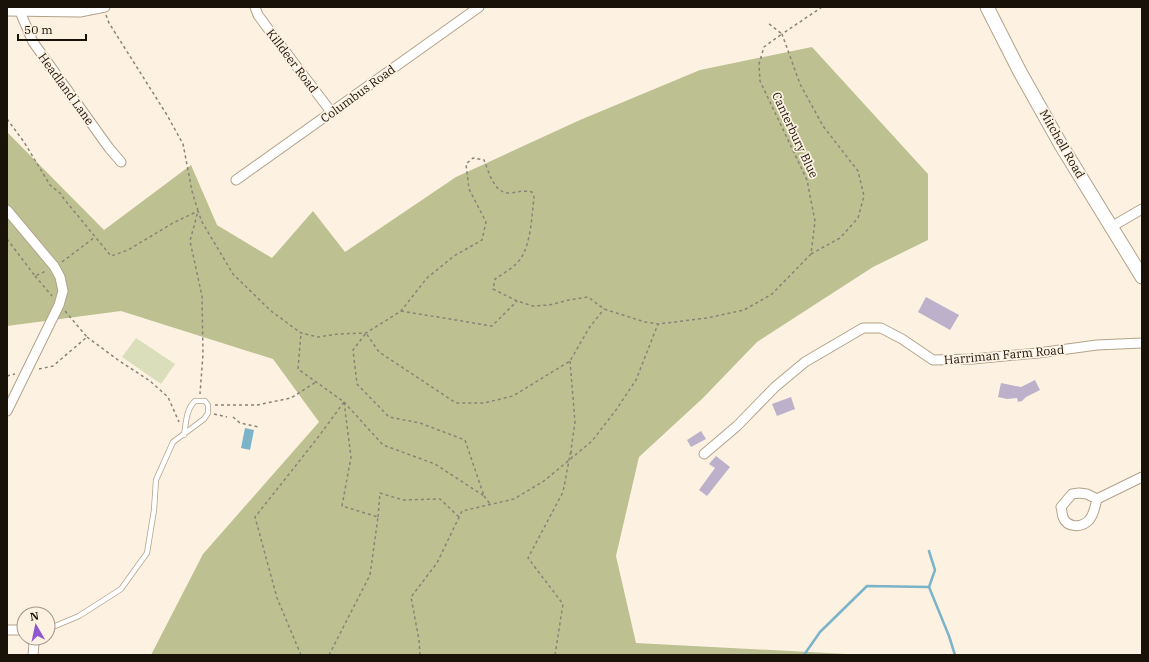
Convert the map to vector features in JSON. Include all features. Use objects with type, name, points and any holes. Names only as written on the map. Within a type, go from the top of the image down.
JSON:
[{"type":"street","name":"Killdeer Road","points":[[255,7],[258,15],[332,113]]},
{"type":"street","name":"Columbus Road","points":[[236,180],[479,7]]},
{"type":"street","name":"Mitchell Road","points":[[987,7],[1020,72],[1142,277]]},
{"type":"street","points":[[7,11],[18,9],[80,12],[104,8]]},
{"type":"street","name":"Headland Lane","points":[[18,9],[37,48],[109,148],[121,162]]},
{"type":"street","points":[[1111,227],[1142,209]]},
{"type":"street","points":[[7,210],[54,266],[60,277],[63,291],[59,305],[7,411]]},
{"type":"street","name":"Harriman Farm Road","points":[[704,454],[737,426],[775,387],[805,362],[863,328],[881,328],[902,339],[933,360],[973,359],[1038,354],[1097,345],[1142,343]]},
{"type":"street","points":[[1096,499],[1142,478]]},
{"type":"lane","points":[[56,626],[78,616],[121,589],[147,553],[154,510],[156,480],[173,442],[184,435],[204,419],[208,413],[208,405],[205,401],[199,400],[191,404],[184,435]]},
{"type":"path","name":"Canterbury Blue","points":[[811,254],[815,221],[807,180],[760,81],[759,64],[764,47],[822,7]]},
{"type":"path","points":[[104,8],[109,23],[167,115],[183,144],[192,191],[202,222],[233,274],[271,311],[301,333],[318,337],[338,334],[366,333]]},
{"type":"path","points":[[490,504],[484,496],[465,440],[420,423],[389,417],[357,384],[353,350],[366,333],[401,311],[427,278],[454,256],[482,240],[486,222],[469,189],[466,164],[473,158],[484,160],[494,183],[500,190],[508,193],[524,190],[532,192],[534,197],[529,237],[522,258],[495,279],[493,289],[518,301],[533,306],[549,306],[569,300],[588,297],[604,309],[645,322],[658,324],[707,318],[744,310],[772,294],[811,254],[840,238],[858,218],[864,196],[858,171],[823,126],[800,84],[782,34],[768,22]]},
{"type":"path","points":[[7,119],[24,142],[50,185],[61,194],[64,200],[111,256],[128,250],[173,223],[198,211]]},
{"type":"path","points":[[198,211],[190,241],[202,296],[203,354],[199,400]]},
{"type":"path","points":[[401,311],[492,326],[518,301]]},
{"type":"path","points":[[366,333],[379,352],[456,403],[484,403],[513,396],[570,361],[589,328],[604,309]]},
{"type":"path","points":[[420,655],[419,640],[411,597],[437,563],[462,511],[514,499],[544,480],[592,441],[616,410],[636,380],[658,324]]},
{"type":"path","points":[[301,333],[298,369],[344,402],[383,445],[434,464],[484,496]]},
{"type":"path","points":[[87,337],[150,381],[168,397],[184,435]]},
{"type":"path","points":[[555,655],[563,604],[528,558],[563,492],[575,422],[570,361]]},
{"type":"path","points":[[208,405],[257,405],[291,398],[316,382]]},
{"type":"path","points":[[344,402],[352,457],[342,506],[378,517]]},
{"type":"path","points":[[301,655],[277,598],[255,517],[344,402]]},
{"type":"path","points":[[208,413],[227,417]]},
{"type":"path","points":[[233,418],[240,423],[259,427]]},
{"type":"path","points":[[571,450],[572,457]]},
{"type":"path","points":[[329,655],[370,575],[380,492],[403,500],[440,499],[459,517]]},
{"type":"green space","points":[[812,47],[928,174],[928,240],[873,267],[757,342],[703,398],[639,457],[616,556],[636,643],[865,655],[151,655],[203,554],[319,422],[273,359],[121,311],[7,326],[7,132],[104,230],[191,165],[217,225],[272,258],[313,211],[345,252],[456,177],[580,120],[700,70]]},
{"type":"green space","points":[[136,338],[175,364],[161,384],[122,357]]},
{"type":"water","points":[[245,428],[254,430],[250,450],[241,448]]},
{"type":"building","points":[[926,297],[959,315],[950,330],[918,312]]},
{"type":"building","points":[[1035,380],[1040,390],[1026,397],[1022,401],[1018,402],[1017,398],[1007,399],[998,397],[1001,383],[1021,387]]},
{"type":"building","points":[[791,397],[795,409],[777,416],[772,404]]},
{"type":"building","points":[[701,431],[706,439],[691,447],[687,440]]},
{"type":"building","points":[[716,456],[730,467],[707,496],[699,490],[715,468],[709,464]]},
{"type":"waterway","points":[[929,551],[935,570],[929,587]]},
{"type":"waterway","points":[[804,655],[820,632],[867,586],[929,587],[955,655]]}]
